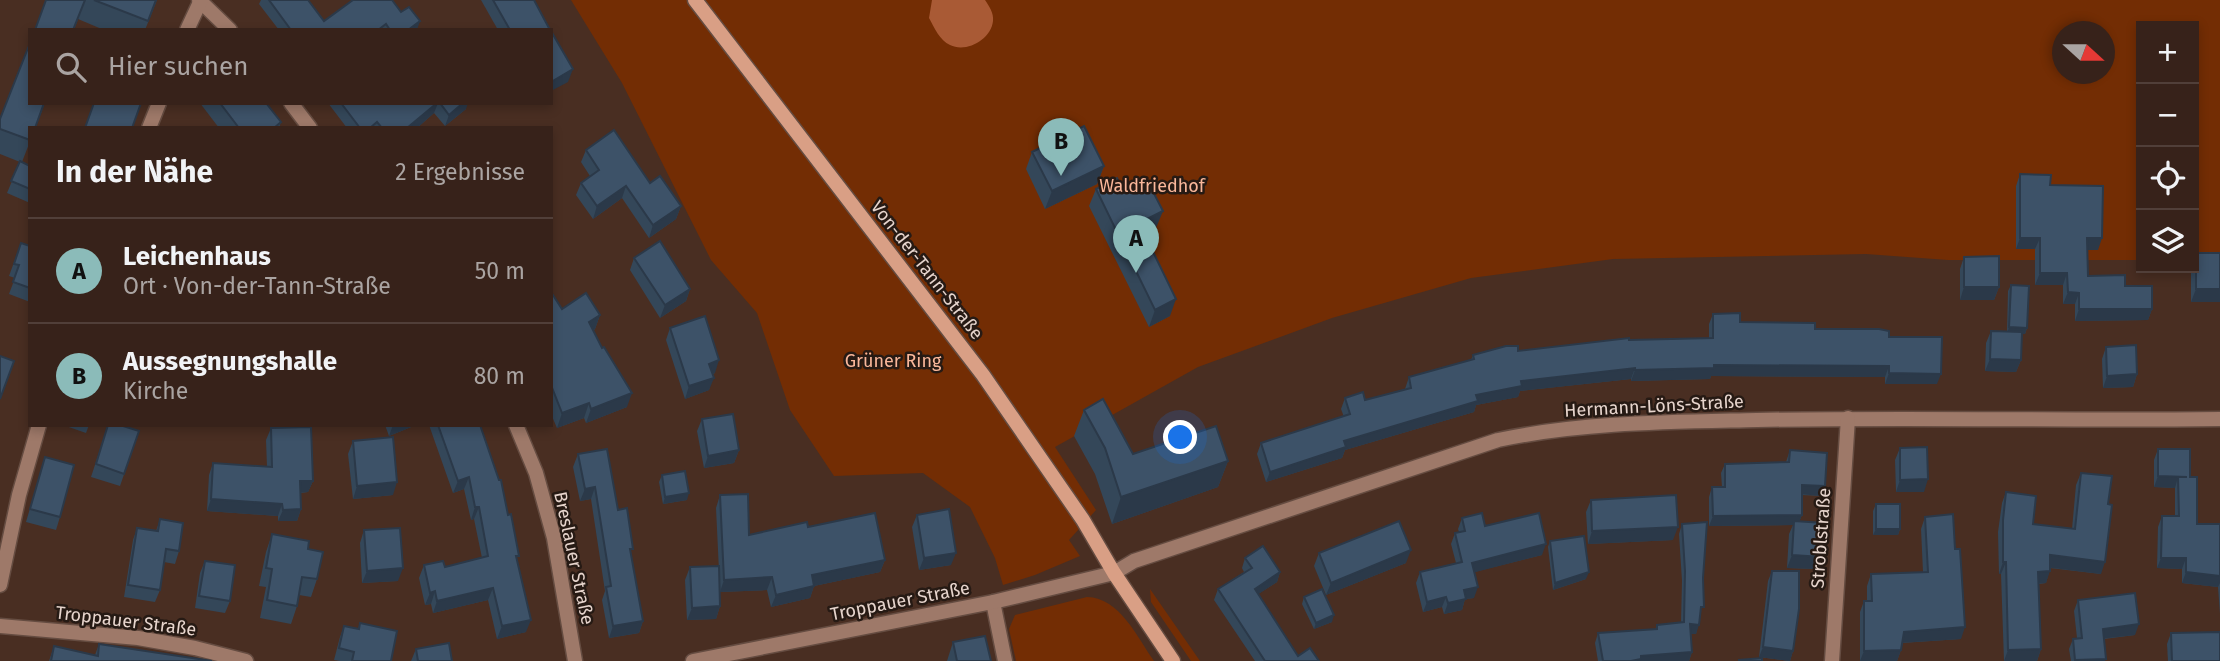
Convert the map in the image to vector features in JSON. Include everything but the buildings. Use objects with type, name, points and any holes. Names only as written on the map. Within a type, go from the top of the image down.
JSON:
[{"type":"street","points":[[188,28],[200,0],[228,28]]},
{"type":"street","name":"Von-der-Tann-Straße","points":[[695,0],[983,374],[1083,520],[1114,573],[1173,661]]},
{"type":"street","points":[[150,126],[158,105]]},
{"type":"street","points":[[293,105],[308,126]]},
{"type":"street","name":"Hermann-Löns-Straße","points":[[1114,573],[1134,561],[1498,440],[1523,435],[1664,422],[1848,418],[2220,419]]},
{"type":"street","name":"Stroblstraße","points":[[1832,661],[1848,418]]},
{"type":"street","points":[[0,585],[19,495],[38,427]]},
{"type":"street","name":"Breslauer Straße","points":[[517,427],[536,473],[554,538],[575,661]]},
{"type":"street","name":"Troppauer Straße","points":[[693,661],[993,602],[1114,573]]},
{"type":"street","points":[[993,602],[1005,661]]},
{"type":"street","name":"Troppauer Straße","points":[[0,626],[138,638],[246,661]]},
{"type":"green space","name":"Waldfriedhof","points":[[571,0],[2220,0],[2220,258],[2199,259],[2199,21],[2136,21],[2136,260],[1948,260],[1866,254],[1613,259],[1471,278],[1332,318],[1198,367],[1055,447],[1096,510],[1069,540],[1080,556],[1003,585],[995,558],[970,507],[923,473],[834,476],[790,410],[757,313],[711,260],[622,83]]},
{"type":"green space","points":[[1150,589],[1200,661],[1191,661],[1151,602]]},
{"type":"green space","points":[[1087,597],[1099,599],[1118,611],[1154,661],[1016,661],[1009,629],[1015,615]]},
{"type":"shaded area","points":[[932,0],[985,0],[993,15],[988,34],[970,46],[956,47],[946,43],[929,18]]},
{"type":"place","name":"Aussegnungshalle","points":[[1061,176]]},
{"type":"place","name":"Leichenhaus","points":[[1136,273]]},
{"type":"park label","name":"Grüner Ring","points":[[893,361]]}]
